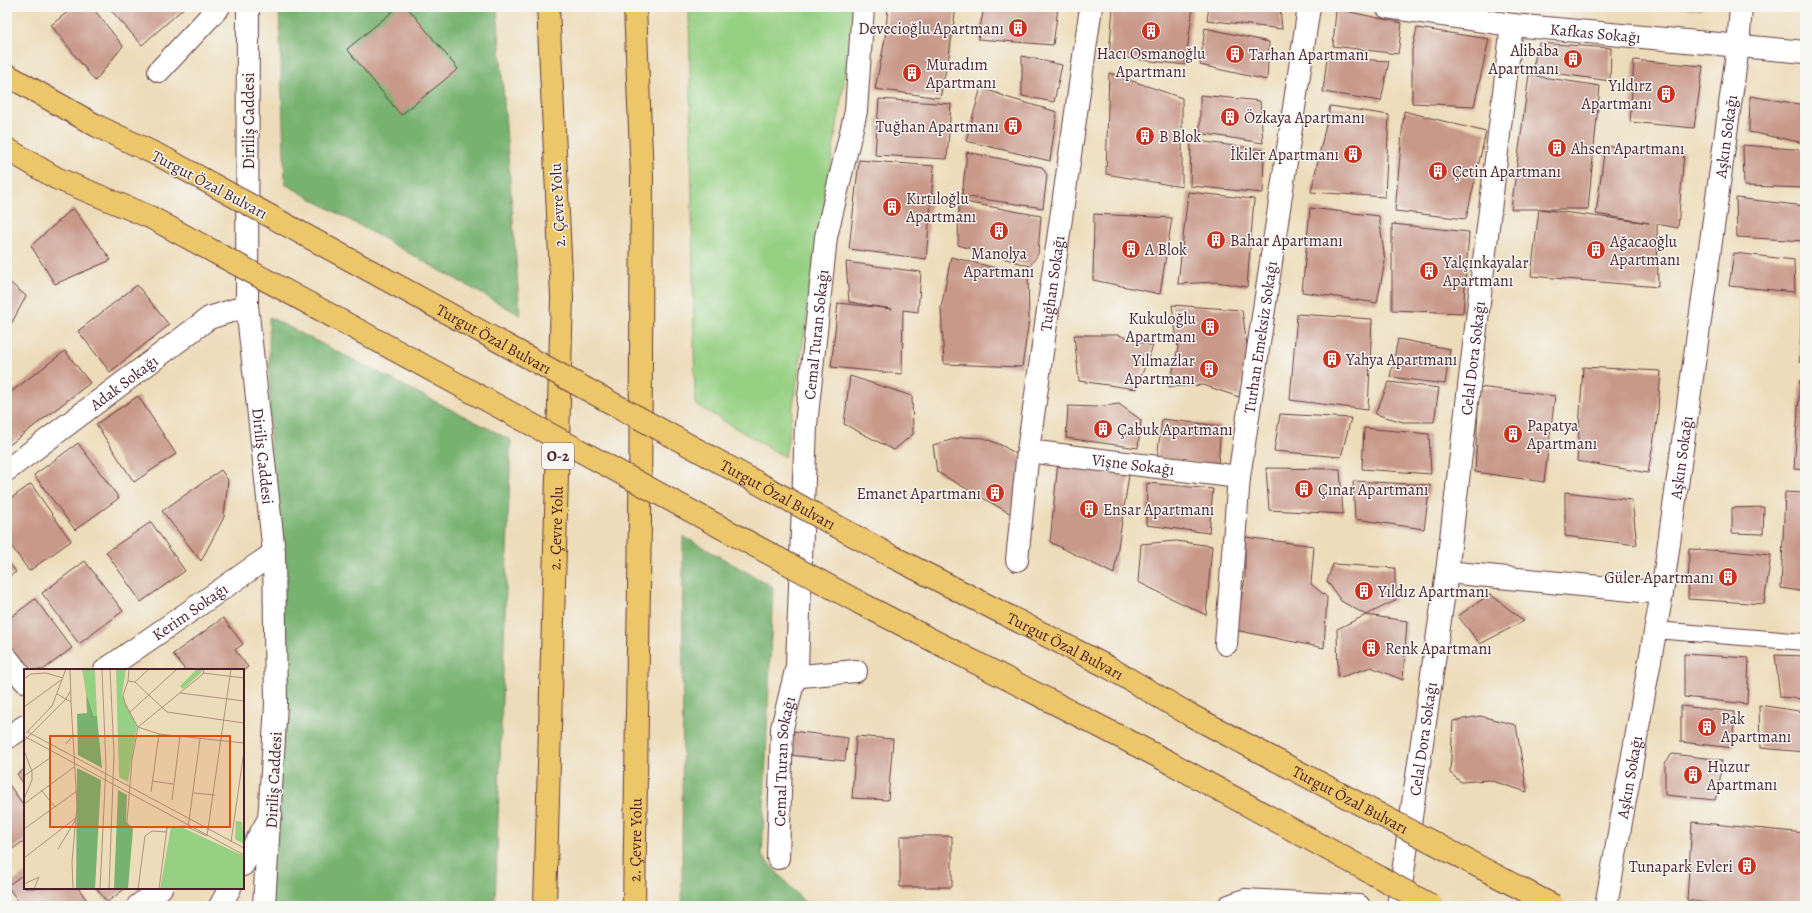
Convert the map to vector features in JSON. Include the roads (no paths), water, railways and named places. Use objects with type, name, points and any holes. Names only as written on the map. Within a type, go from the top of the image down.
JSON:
[{"type":"main road","name":"2. Çevre Yolu","points":[[545,906],[562,297],[548,7]]},
{"type":"main road","name":"2. Çevre Yolu","points":[[634,906],[640,522],[642,192],[635,7]]},
{"type":"main road","name":"Turgut Özal Bulvarı","points":[[7,75],[97,126],[166,159],[893,557],[1108,667],[1192,716],[1554,906]]},
{"type":"main road","points":[[7,149],[56,178],[150,217],[862,604],[1167,761],[1432,906]]},
{"type":"street","points":[[159,71],[219,7]]},
{"type":"street","name":"Diriliş Caddesi","points":[[248,7],[247,306],[274,553],[276,704],[271,815],[264,906]]},
{"type":"street","name":"Cemal Turan Sokağı","points":[[778,858],[782,728],[797,666],[806,425],[826,237],[856,111],[863,7]]},
{"type":"street","name":"Tuğhan Sokağı","points":[[1017,560],[1028,451],[1091,7]]},
{"type":"street","name":"Turhan Emeksiz Sokağı","points":[[1226,644],[1239,477],[1309,7]]},
{"type":"street","name":"Kafkas Sokağı","points":[[1387,7],[1512,25],[1805,52]]},
{"type":"street","name":"Aşkın Sokağı","points":[[1606,906],[1662,593],[1738,47],[1741,7]]},
{"type":"street","name":"Celal Dora Sokağı","points":[[1398,906],[1447,572],[1512,25]]},
{"type":"street","name":"Adak Sokağı","points":[[7,470],[208,318],[247,306]]},
{"type":"street","name":"Vişne Sokağı","points":[[1028,451],[1239,477]]},
{"type":"street","name":"Kerim Sokağı","points":[[106,669],[274,553]]},
{"type":"street","points":[[1447,572],[1662,593]]},
{"type":"street","points":[[7,658],[24,680]]},
{"type":"street","name":"Cemal Turan Sokağı","points":[[797,666],[801,676],[856,671]]},
{"type":"street","points":[[7,738],[24,727]]},
{"type":"street","points":[[244,831],[271,815]]},
{"type":"street","points":[[244,863],[271,815]]},
{"type":"street","points":[[138,906],[159,889]]},
{"type":"street","points":[[220,906],[229,889]]},
{"type":"street","points":[[1229,906],[1245,900],[1359,906]]},
{"type":"lane","points":[[1655,630],[1805,642]]},
{"type":"place","name":"Devecioğlu Apartmanı","points":[[1018,28]]},
{"type":"place","name":"Hacı Osmanoğlu Apartmanı","points":[[1151,31]]},
{"type":"place","name":"Tarhan Apartmanı","points":[[1235,54]]},
{"type":"place","name":"Alibaba Apartmanı","points":[[1573,59]]},
{"type":"place","name":"Muradım Apartmanı","points":[[912,73]]},
{"type":"place","name":"Yıldırz Apartmanı","points":[[1666,94]]},
{"type":"place","name":"Özkaya Apartmanı","points":[[1230,117]]},
{"type":"place","name":"Tuğhan Apartmanı","points":[[1013,126]]},
{"type":"place","name":"B Blok","points":[[1145,136]]},
{"type":"place","name":"Ahsen Apartmanı","points":[[1557,148]]},
{"type":"place","name":"İkiler Apartmanı","points":[[1353,154]]},
{"type":"place","name":"Çetin Apartmanı","points":[[1438,171]]},
{"type":"place","name":"Kırtıloğlu Apartmanı","points":[[892,207]]},
{"type":"place","name":"Manolya Apartmanı","points":[[999,231]]},
{"type":"place","name":"Bahar Apartmanı","points":[[1216,240]]},
{"type":"place","name":"A Blok","points":[[1131,249]]},
{"type":"place","name":"Ağacaoğlu Apartmanı","points":[[1596,250]]},
{"type":"place","name":"Yalçınkayalar Apartmanı","points":[[1429,271]]},
{"type":"place","name":"Kukuloğlu Apartmanı","points":[[1210,327]]},
{"type":"place","name":"Yahya Apartmanı","points":[[1332,359]]},
{"type":"place","name":"Yılmazlar Apartmanı","points":[[1209,369]]},
{"type":"place","name":"Çabuk Apartmanı","points":[[1103,429]]},
{"type":"place","name":"Papatya Apartmanı","points":[[1513,434]]},
{"type":"place","name":"Çınar Apartmanı","points":[[1304,489]]},
{"type":"place","name":"Emanet Apartmanı","points":[[995,493]]},
{"type":"place","name":"Ensar Apartmanı","points":[[1089,509]]},
{"type":"place","name":"Güler Apartmanı","points":[[1728,577]]},
{"type":"place","name":"Yıldız Apartmanı","points":[[1364,591]]},
{"type":"place","name":"Renk Apartmanı","points":[[1371,648]]},
{"type":"place","name":"Pak Apartmanı","points":[[1707,727]]},
{"type":"place","name":"Huzur Apartmanı","points":[[1693,775]]},
{"type":"place","name":"Tunapark Evleri","points":[[1747,866]]}]
